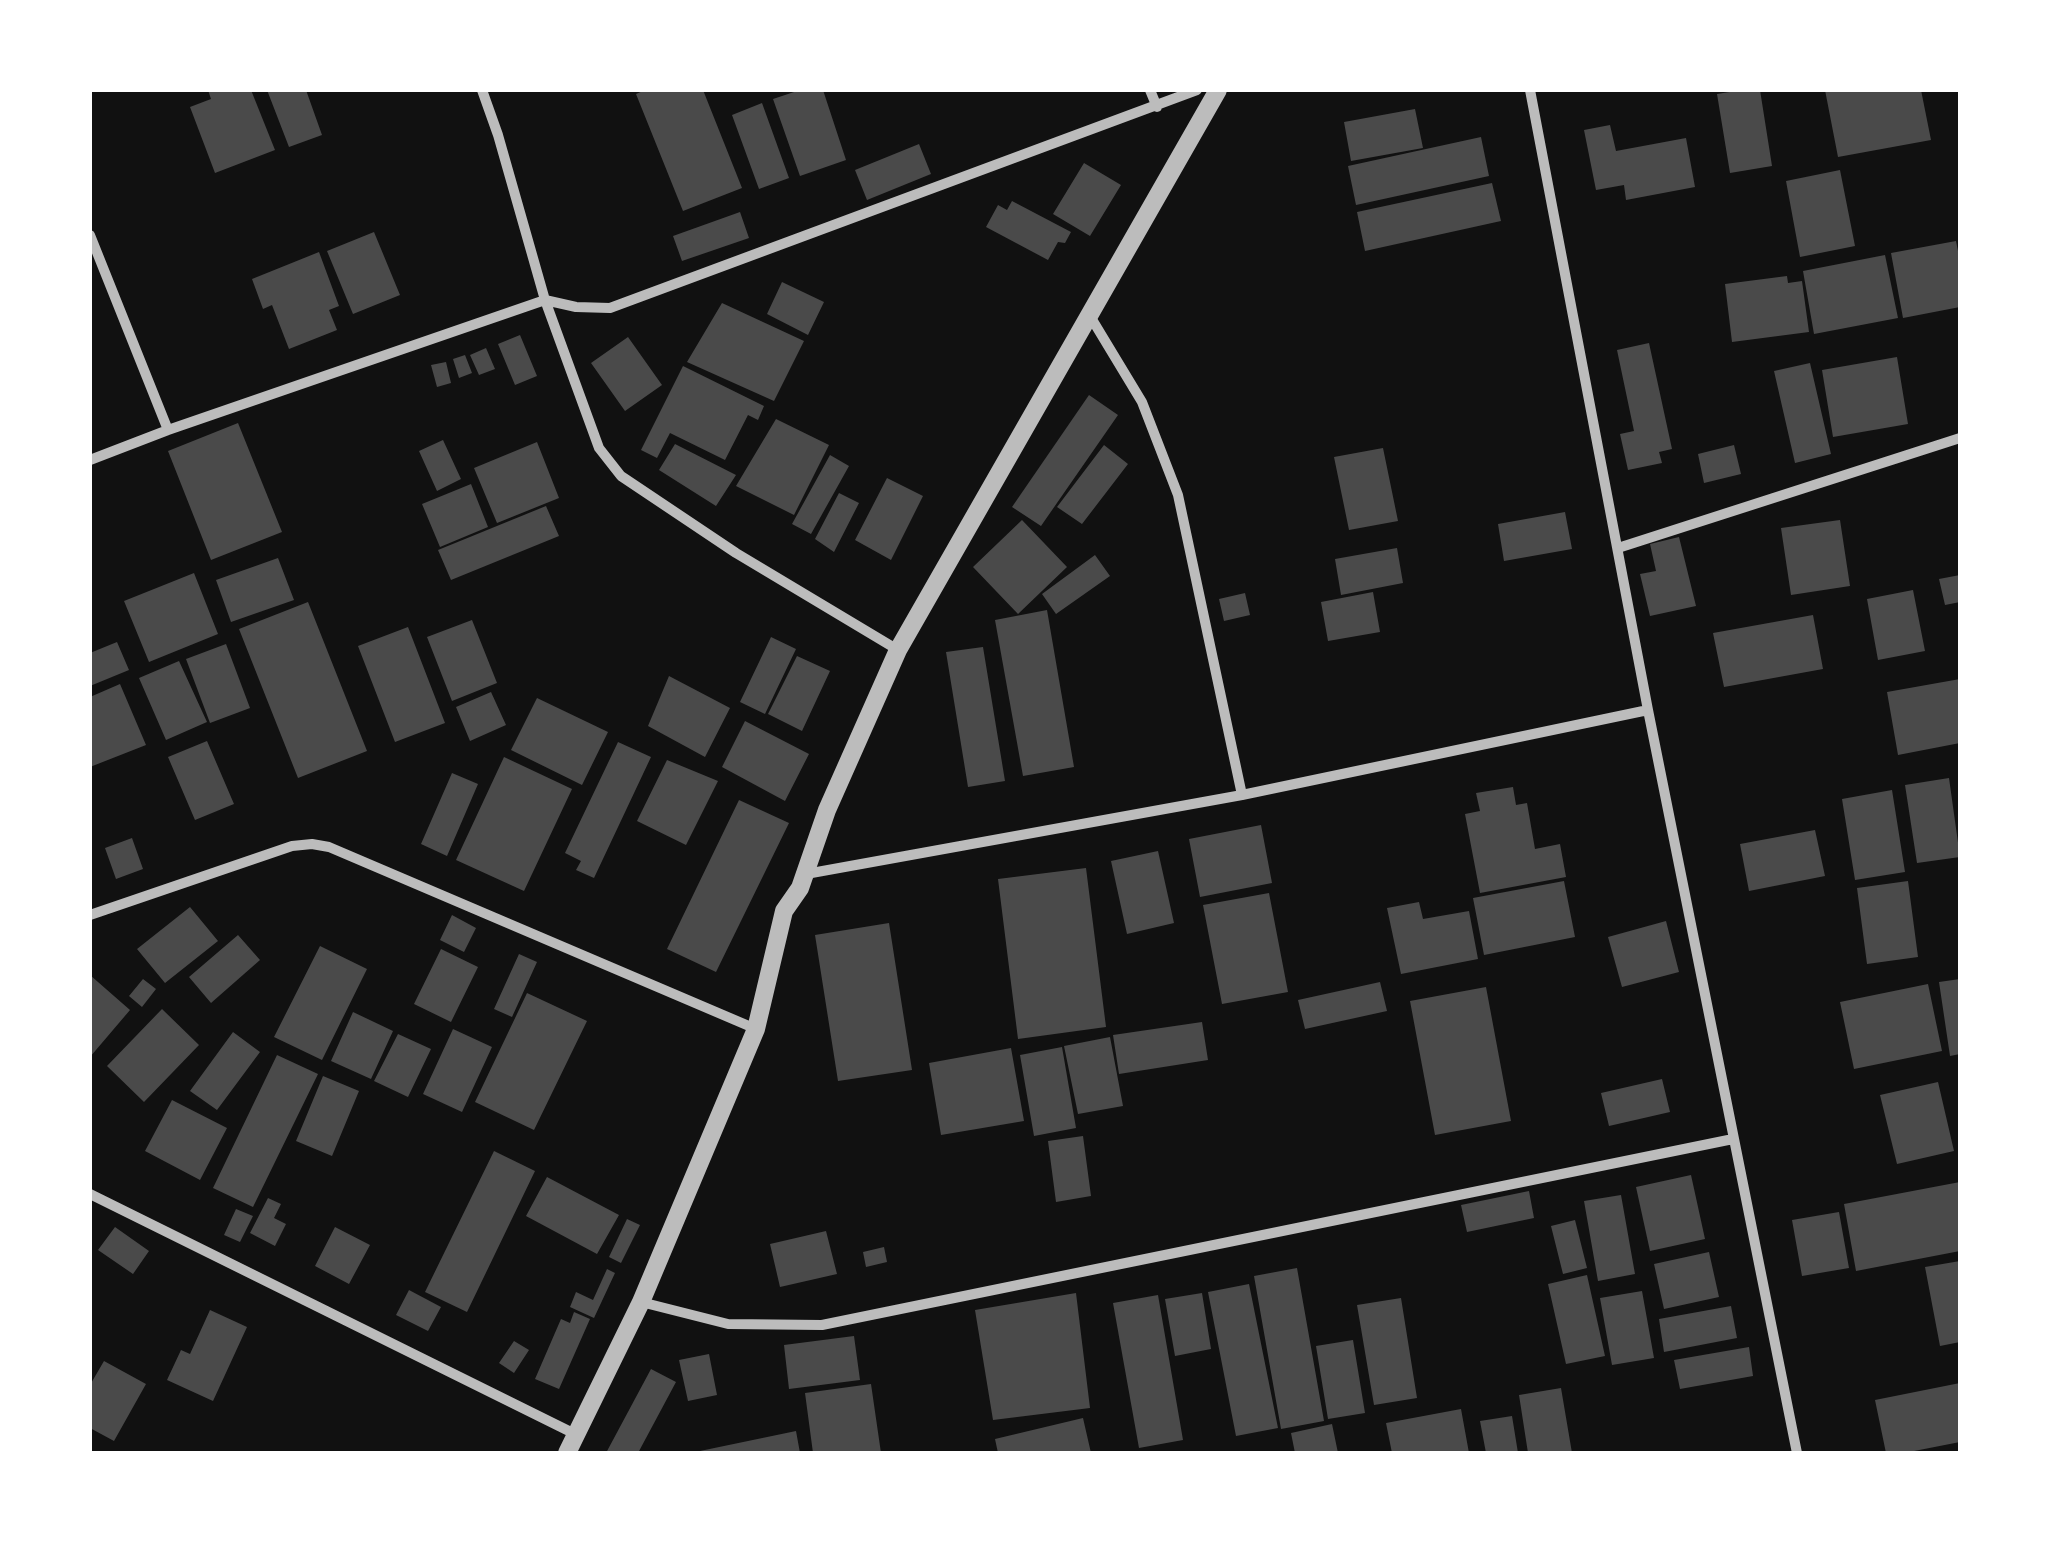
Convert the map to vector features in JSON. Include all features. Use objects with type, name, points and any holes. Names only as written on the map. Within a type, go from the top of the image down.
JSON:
[{"type":"street","points":[[482,90],[545,300],[600,448],[621,476],[736,554],[898,650]]},
{"type":"street","points":[[1150,90],[1157,107]]},
{"type":"street","points":[[90,460],[545,300],[576,308],[610,308],[1197,90]]},
{"type":"street","points":[[567,1453],[641,1302],[756,1028],[784,911],[800,888],[827,810],[898,650],[1218,90]]},
{"type":"street","points":[[1530,90],[1796,1453]]},
{"type":"street","points":[[90,235],[168,430]]},
{"type":"street","points":[[1090,316],[1142,402],[1178,495],[1242,795]]},
{"type":"street","points":[[1618,548],[1960,438]]},
{"type":"street","points":[[805,874],[1242,795],[1648,710]]},
{"type":"street","points":[[90,914],[292,846],[312,844],[329,847],[756,1028]]},
{"type":"street","points":[[641,1302],[728,1324],[822,1325],[1733,1139]]},
{"type":"street","points":[[90,1194],[576,1435]]},
{"type":"building","points":[[208,90],[251,90],[275,150],[215,173],[190,107],[211,99]]},
{"type":"building","points":[[267,90],[306,90],[322,135],[289,147]]},
{"type":"building","points":[[645,90],[703,90],[742,188],[683,211],[636,94]]},
{"type":"building","points":[[800,90],[823,90],[846,160],[800,176],[773,99]]},
{"type":"building","points":[[1760,90],[1772,166],[1730,173],[1717,94]]},
{"type":"building","points":[[1825,90],[1921,90],[1931,140],[1838,157]]},
{"type":"building","points":[[762,103],[789,178],[759,189],[732,115]]},
{"type":"building","points":[[1415,109],[1423,148],[1351,161],[1344,122]]},
{"type":"building","points":[[1610,125],[1616,151],[1686,138],[1695,187],[1626,200],[1624,185],[1596,190],[1584,130]]},
{"type":"building","points":[[1481,137],[1489,176],[1356,205],[1348,166]]},
{"type":"building","points":[[919,144],[931,174],[867,200],[855,170]]},
{"type":"building","points":[[1084,163],[1121,185],[1090,236],[1053,214]]},
{"type":"building","points":[[1840,170],[1855,246],[1800,257],[1786,181]]},
{"type":"building","points":[[1492,183],[1501,221],[1365,251],[1357,212]]},
{"type":"building","points":[[1012,201],[1071,232],[1065,243],[1058,242],[1048,260],[986,227],[998,205],[1007,210]]},
{"type":"building","points":[[740,212],[749,238],[682,261],[673,236]]},
{"type":"building","points":[[374,232],[400,295],[353,314],[327,251]]},
{"type":"building","points":[[1956,241],[1960,307],[1903,318],[1891,253]]},
{"type":"building","points":[[319,252],[339,306],[329,310],[337,330],[289,349],[272,305],[263,309],[252,279]]},
{"type":"building","points":[[1885,255],[1898,318],[1814,334],[1803,271]]},
{"type":"building","points":[[1787,276],[1788,283],[1802,281],[1809,332],[1732,342],[1725,284]]},
{"type":"building","points":[[782,282],[824,302],[808,335],[767,314]]},
{"type":"building","points":[[722,303],[804,341],[774,401],[687,362]]},
{"type":"building","points":[[520,335],[537,376],[515,385],[498,344]]},
{"type":"building","points":[[628,337],[662,385],[625,411],[591,363]]},
{"type":"building","points":[[1649,343],[1672,449],[1659,452],[1662,463],[1628,470],[1620,434],[1634,431],[1617,350]]},
{"type":"building","points":[[486,348],[495,369],[479,375],[470,355]]},
{"type":"building","points":[[465,355],[472,373],[459,378],[453,359]]},
{"type":"building","points":[[1897,357],[1908,424],[1833,437],[1822,370]]},
{"type":"building","points":[[446,362],[451,383],[437,387],[431,365]]},
{"type":"building","points":[[1810,363],[1831,454],[1795,463],[1774,371]]},
{"type":"building","points":[[683,366],[764,406],[758,420],[748,415],[725,460],[670,433],[657,458],[641,450]]},
{"type":"building","points":[[1089,395],[1118,415],[1041,526],[1012,507]]},
{"type":"building","points":[[776,419],[829,445],[794,515],[736,486]]},
{"type":"building","points":[[238,423],[282,532],[211,560],[168,451]]},
{"type":"building","points":[[443,440],[461,479],[437,491],[419,451]]},
{"type":"building","points":[[537,442],[559,498],[497,523],[474,468]]},
{"type":"building","points":[[675,444],[736,475],[716,506],[659,470]]},
{"type":"building","points":[[1104,445],[1128,464],[1082,524],[1057,507]]},
{"type":"building","points":[[1734,445],[1741,474],[1704,483],[1698,454]]},
{"type":"building","points":[[1383,448],[1398,521],[1349,530],[1334,457]]},
{"type":"building","points":[[830,455],[849,466],[811,534],[792,524]]},
{"type":"building","points":[[887,478],[923,496],[891,560],[855,540]]},
{"type":"building","points":[[471,484],[488,527],[440,547],[422,504]]},
{"type":"building","points":[[839,493],[859,503],[834,552],[815,539]]},
{"type":"building","points":[[546,506],[559,536],[451,580],[438,550]]},
{"type":"building","points":[[1565,512],[1572,549],[1504,561],[1498,524]]},
{"type":"building","points":[[1022,520],[1067,567],[1018,614],[973,567]]},
{"type":"building","points":[[1840,520],[1850,586],[1791,595],[1781,528]]},
{"type":"building","points":[[1679,537],[1696,606],[1650,616],[1640,574],[1656,571],[1650,544]]},
{"type":"building","points":[[1397,548],[1403,583],[1341,595],[1335,559]]},
{"type":"building","points":[[1095,555],[1110,576],[1056,614],[1042,594]]},
{"type":"building","points":[[278,558],[294,600],[231,622],[216,580]]},
{"type":"building","points":[[194,573],[218,634],[149,662],[124,601]]},
{"type":"building","points":[[1960,575],[1960,602],[1945,605],[1939,579]]},
{"type":"building","points":[[1913,590],[1925,651],[1878,660],[1867,599]]},
{"type":"building","points":[[1373,592],[1380,632],[1328,641],[1321,602]]},
{"type":"building","points":[[1245,593],[1250,615],[1224,621],[1219,599]]},
{"type":"building","points":[[308,602],[367,751],[298,778],[239,629]]},
{"type":"building","points":[[1047,610],[1074,767],[1023,776],[995,620]]},
{"type":"building","points":[[1813,615],[1823,669],[1724,687],[1713,633]]},
{"type":"building","points":[[472,620],[497,683],[452,701],[427,637]]},
{"type":"building","points":[[408,627],[445,723],[395,742],[358,646]]},
{"type":"building","points":[[771,637],[796,649],[765,714],[740,702]]},
{"type":"building","points":[[117,642],[129,670],[90,686],[90,653]]},
{"type":"building","points":[[226,644],[250,708],[210,723],[186,659]]},
{"type":"building","points":[[983,647],[1005,781],[968,787],[946,652]]},
{"type":"building","points":[[797,656],[830,671],[802,731],[768,714]]},
{"type":"building","points":[[179,661],[207,722],[166,740],[139,678]]},
{"type":"building","points":[[669,676],[730,708],[705,757],[648,726]]},
{"type":"building","points":[[1960,679],[1960,743],[1898,755],[1887,692]]},
{"type":"building","points":[[120,684],[146,745],[90,767],[90,697]]},
{"type":"building","points":[[491,692],[506,725],[470,741],[456,707]]},
{"type":"building","points":[[537,698],[608,732],[582,785],[511,750]]},
{"type":"building","points":[[745,721],[809,754],[785,801],[722,767]]},
{"type":"building","points":[[207,741],[234,804],[195,820],[168,757]]},
{"type":"building","points":[[618,742],[651,757],[594,878],[576,870],[581,861],[565,853]]},
{"type":"building","points":[[504,757],[572,789],[524,891],[456,860]]},
{"type":"building","points":[[667,760],[718,781],[686,845],[637,821]]},
{"type":"building","points":[[452,773],[478,784],[447,856],[421,844]]},
{"type":"building","points":[[1949,778],[1960,857],[1917,863],[1905,785]]},
{"type":"building","points":[[1513,787],[1516,805],[1527,803],[1535,849],[1560,844],[1566,877],[1480,893],[1465,814],[1480,811],[1476,793]]},
{"type":"building","points":[[1892,790],[1905,872],[1855,880],[1842,799]]},
{"type":"building","points":[[739,800],[789,823],[716,972],[667,949]]},
{"type":"building","points":[[1261,825],[1272,883],[1200,897],[1189,839]]},
{"type":"building","points":[[1815,830],[1825,876],[1749,891],[1740,844]]},
{"type":"building","points":[[132,838],[143,869],[116,879],[105,848]]},
{"type":"building","points":[[1158,851],[1174,923],[1127,934],[1111,861]]},
{"type":"building","points":[[1086,868],[1106,1027],[1018,1039],[998,879]]},
{"type":"building","points":[[1564,881],[1575,937],[1484,955],[1473,898]]},
{"type":"building","points":[[1908,881],[1918,957],[1867,964],[1857,888]]},
{"type":"building","points":[[1269,893],[1288,992],[1222,1004],[1203,905]]},
{"type":"building","points":[[1419,902],[1423,919],[1469,911],[1478,959],[1401,974],[1387,908]]},
{"type":"building","points":[[190,907],[218,941],[165,983],[137,949]]},
{"type":"building","points":[[452,915],[476,928],[464,952],[440,940]]},
{"type":"building","points":[[1666,921],[1679,972],[1622,987],[1608,937]]},
{"type":"building","points":[[889,923],[912,1070],[838,1081],[815,935]]},
{"type":"building","points":[[238,935],[260,960],[211,1003],[189,977]]},
{"type":"building","points":[[320,946],[367,969],[322,1060],[274,1037]]},
{"type":"building","points":[[441,949],[478,967],[451,1022],[414,1004]]},
{"type":"building","points":[[519,954],[537,962],[512,1017],[494,1009]]},
{"type":"building","points":[[90,975],[130,1010],[90,1057]]},
{"type":"building","points":[[143,979],[156,989],[142,1007],[129,996]]},
{"type":"building","points":[[1960,979],[1960,1054],[1950,1056],[1939,982]]},
{"type":"building","points":[[1380,982],[1387,1011],[1305,1029],[1298,1000]]},
{"type":"building","points":[[1928,984],[1942,1051],[1854,1069],[1840,1002]]},
{"type":"building","points":[[1486,987],[1511,1121],[1435,1135],[1410,1001]]},
{"type":"building","points":[[527,993],[587,1021],[534,1130],[475,1102]]},
{"type":"building","points":[[162,1009],[199,1045],[144,1102],[107,1066]]},
{"type":"building","points":[[353,1012],[393,1031],[371,1079],[331,1061]]},
{"type":"building","points":[[1202,1022],[1208,1060],[1119,1074],[1113,1035]]},
{"type":"building","points":[[453,1029],[492,1047],[462,1112],[423,1094]]},
{"type":"building","points":[[233,1032],[260,1052],[217,1110],[190,1091]]},
{"type":"building","points":[[398,1034],[431,1049],[408,1097],[374,1081]]},
{"type":"building","points":[[1110,1037],[1123,1106],[1078,1114],[1064,1046]]},
{"type":"building","points":[[1062,1047],[1076,1128],[1034,1136],[1020,1055]]},
{"type":"building","points":[[1011,1048],[1024,1121],[941,1135],[929,1063]]},
{"type":"building","points":[[277,1055],[318,1074],[253,1207],[213,1188]]},
{"type":"building","points":[[323,1076],[359,1091],[332,1156],[296,1141]]},
{"type":"building","points":[[1662,1079],[1670,1112],[1609,1126],[1601,1093]]},
{"type":"building","points":[[1938,1082],[1954,1151],[1897,1164],[1880,1095]]},
{"type":"building","points":[[172,1100],[227,1128],[200,1180],[145,1151]]},
{"type":"building","points":[[1083,1136],[1091,1196],[1056,1202],[1048,1141]]},
{"type":"building","points":[[494,1151],[535,1171],[467,1312],[425,1292]]},
{"type":"building","points":[[1691,1175],[1705,1239],[1650,1251],[1636,1187]]},
{"type":"building","points":[[547,1177],[619,1215],[597,1254],[526,1216]]},
{"type":"building","points":[[1960,1182],[1960,1251],[1856,1271],[1844,1204]]},
{"type":"building","points":[[1529,1191],[1534,1218],[1467,1232],[1461,1205]]},
{"type":"building","points":[[1621,1195],[1635,1274],[1598,1281],[1584,1201]]},
{"type":"building","points":[[268,1198],[281,1204],[274,1218],[286,1224],[275,1246],[250,1233]]},
{"type":"building","points":[[236,1209],[253,1216],[240,1242],[224,1235]]},
{"type":"building","points":[[1839,1212],[1849,1268],[1802,1276],[1792,1220]]},
{"type":"building","points":[[627,1219],[640,1225],[621,1263],[609,1257]]},
{"type":"building","points":[[1575,1220],[1587,1268],[1563,1274],[1551,1226]]},
{"type":"building","points":[[115,1227],[149,1251],[133,1274],[98,1250]]},
{"type":"building","points":[[335,1227],[370,1245],[349,1284],[315,1266]]},
{"type":"building","points":[[826,1231],[837,1274],[780,1287],[770,1244]]},
{"type":"building","points":[[884,1247],[887,1262],[866,1267],[863,1252]]},
{"type":"building","points":[[1709,1252],[1719,1297],[1664,1309],[1654,1264]]},
{"type":"building","points":[[1960,1261],[1960,1342],[1940,1346],[1925,1267]]},
{"type":"building","points":[[1297,1268],[1324,1421],[1281,1429],[1254,1276]]},
{"type":"building","points":[[607,1269],[615,1273],[594,1318],[570,1307],[576,1292],[593,1300]]},
{"type":"building","points":[[1587,1275],[1605,1356],[1566,1364],[1548,1284]]},
{"type":"building","points":[[1249,1284],[1278,1428],[1236,1436],[1208,1292]]},
{"type":"building","points":[[409,1290],[441,1307],[428,1331],[396,1315]]},
{"type":"building","points":[[1642,1291],[1654,1358],[1612,1365],[1600,1298]]},
{"type":"building","points":[[1076,1293],[1090,1408],[993,1420],[975,1310]]},
{"type":"building","points":[[1202,1293],[1211,1349],[1175,1356],[1165,1299]]},
{"type":"building","points":[[1158,1295],[1183,1440],[1139,1448],[1113,1303]]},
{"type":"building","points":[[1401,1298],[1417,1398],[1374,1405],[1357,1305]]},
{"type":"building","points":[[1731,1306],[1737,1338],[1664,1352],[1659,1319]]},
{"type":"building","points":[[210,1310],[247,1327],[213,1401],[167,1380],[181,1350],[190,1354]]},
{"type":"building","points":[[574,1312],[590,1319],[559,1389],[535,1379],[561,1319],[570,1323]]},
{"type":"building","points":[[854,1336],[860,1380],[789,1389],[784,1345]]},
{"type":"building","points":[[1353,1340],[1365,1413],[1328,1419],[1316,1346]]},
{"type":"building","points":[[514,1341],[529,1350],[514,1373],[499,1363]]},
{"type":"building","points":[[1749,1347],[1753,1376],[1680,1389],[1674,1360]]},
{"type":"building","points":[[709,1354],[717,1395],[688,1401],[679,1360]]},
{"type":"building","points":[[104,1361],[146,1384],[114,1441],[90,1428],[90,1385]]},
{"type":"building","points":[[651,1369],[676,1382],[638,1453],[606,1453]]},
{"type":"building","points":[[1960,1383],[1960,1442],[1886,1453],[1875,1400]]},
{"type":"building","points":[[871,1384],[881,1453],[813,1453],[805,1393]]},
{"type":"building","points":[[1561,1388],[1572,1453],[1528,1453],[1519,1395]]},
{"type":"building","points":[[1461,1409],[1469,1453],[1392,1453],[1386,1423]]},
{"type":"building","points":[[1512,1416],[1518,1453],[1486,1453],[1480,1421]]},
{"type":"building","points":[[1083,1418],[1091,1453],[998,1453],[995,1439]]},
{"type":"building","points":[[1332,1424],[1338,1453],[1295,1453],[1291,1433]]},
{"type":"building","points":[[796,1431],[800,1453],[700,1453],[700,1451]]}]
